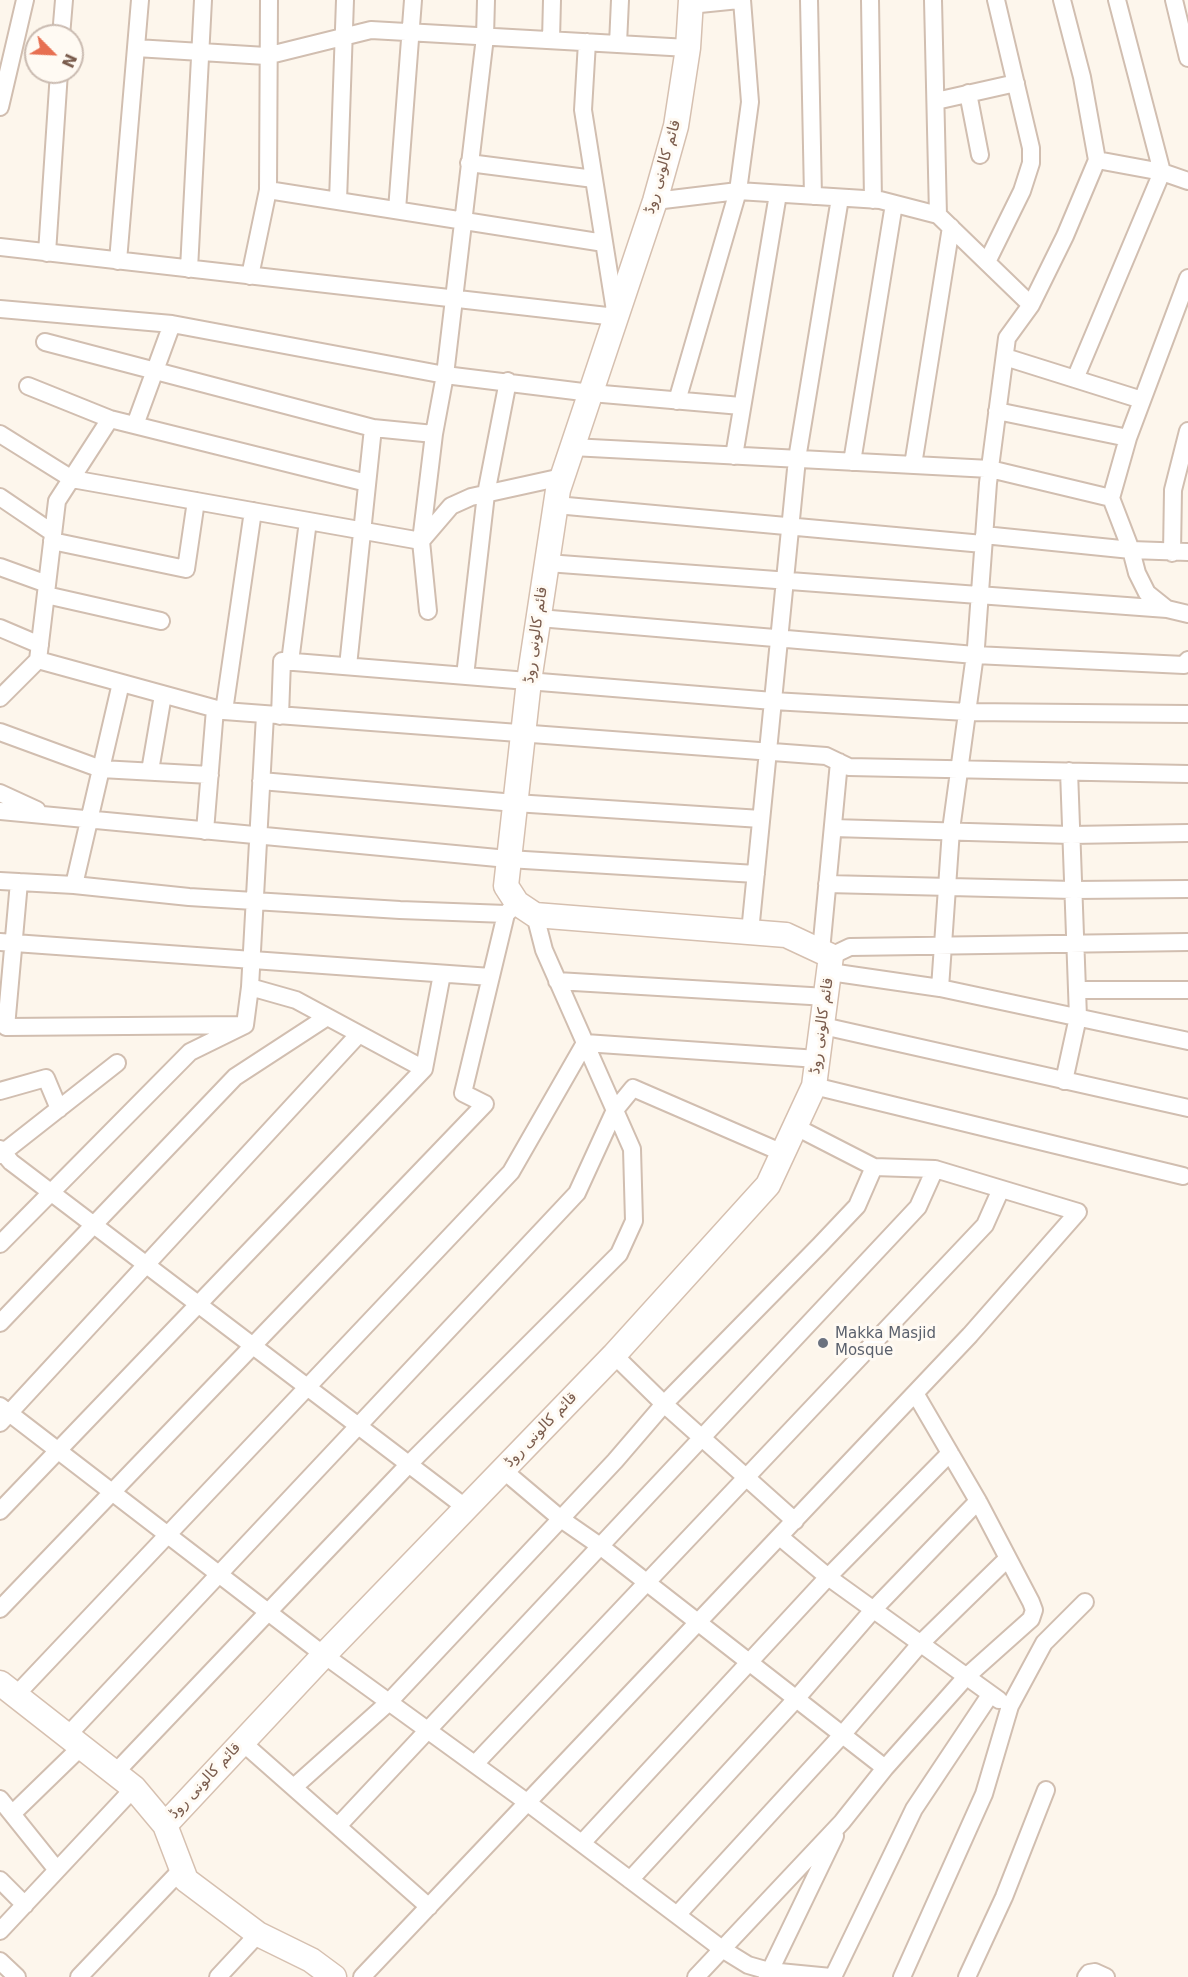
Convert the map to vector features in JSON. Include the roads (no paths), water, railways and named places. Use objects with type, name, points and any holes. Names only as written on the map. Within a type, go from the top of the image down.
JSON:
[{"type":"street","points":[[0,107],[25,0]]},
{"type":"street","points":[[62,24],[64,0]]},
{"type":"street","points":[[118,261],[140,0]]},
{"type":"street","points":[[189,269],[202,52],[202,0]]},
{"type":"street","points":[[250,276],[268,190],[269,0]]},
{"type":"street","points":[[338,201],[345,0]]},
{"type":"street","points":[[397,210],[413,0]]},
{"type":"street","points":[[428,611],[421,541],[434,434],[445,375],[452,298],[485,37],[486,0]]},
{"type":"street","points":[[551,40],[552,0]]},
{"type":"street","points":[[618,44],[620,0]]},
{"type":"street","points":[[677,401],[738,191],[750,102],[741,0],[690,3]]},
{"type":"street","points":[[809,0],[813,196]]},
{"type":"street","points":[[870,0],[873,200]]},
{"type":"street","points":[[933,0],[938,214]]},
{"type":"street","points":[[987,262],[1022,191],[1031,163],[1031,148],[996,0]]},
{"type":"street","points":[[940,988],[951,831],[975,655],[990,469],[1007,338],[1031,305],[1065,236],[1097,160],[1082,77],[1062,0]]},
{"type":"street","points":[[1075,379],[1162,172],[1117,0]]},
{"type":"street","points":[[1174,0],[1188,58]]},
{"type":"street","name":"قائم کالونی روڈ","points":[[520,911],[506,886],[508,859],[529,681],[556,505],[562,477],[655,201],[676,126],[688,48],[690,3]]},
{"type":"street","points":[[136,48],[267,56],[371,30],[688,48]]},
{"type":"street","points":[[0,247],[616,317],[583,110],[587,42]]},
{"type":"street","points":[[936,101],[1016,83]]},
{"type":"street","points":[[47,253],[58,84]]},
{"type":"street","points":[[968,93],[980,155]]},
{"type":"street","points":[[1097,160],[1162,172],[1188,181]]},
{"type":"street","points":[[469,163],[594,179]]},
{"type":"street","points":[[268,190],[604,243]]},
{"type":"street","points":[[655,201],[738,191],[873,200],[938,214],[1031,305]]},
{"type":"street","points":[[734,456],[778,194]]},
{"type":"street","points":[[750,932],[797,459],[840,198]]},
{"type":"street","points":[[852,462],[894,204]]},
{"type":"street","points":[[913,465],[951,227]]},
{"type":"street","points":[[1167,609],[1147,593],[1137,573],[1131,550],[1111,498],[1128,438],[1188,278]]},
{"type":"street","points":[[0,309],[172,324],[445,375],[591,393],[741,406]]},
{"type":"street","points":[[135,425],[172,324]]},
{"type":"street","points":[[45,342],[373,428],[434,434]]},
{"type":"street","points":[[1005,357],[1142,400]]},
{"type":"street","points":[[465,676],[486,494],[508,381]]},
{"type":"street","points":[[28,386],[110,419],[367,483]]},
{"type":"street","points":[[998,411],[1128,438]]},
{"type":"street","points":[[0,698],[39,653],[57,501],[110,419]]},
{"type":"street","points":[[348,666],[373,428]]},
{"type":"street","points":[[556,505],[791,527],[1180,553],[1173,490],[1188,430]]},
{"type":"street","points":[[0,434],[72,479],[421,541]]},
{"type":"street","points":[[572,447],[990,469],[1111,498]]},
{"type":"street","points":[[421,541],[451,506],[486,494],[562,477]]},
{"type":"street","points":[[0,497],[53,537],[186,569],[196,501]]},
{"type":"street","points":[[206,831],[210,775],[219,710],[253,511]]},
{"type":"street","points":[[290,662],[308,521]]},
{"type":"street","points":[[547,563],[1167,609],[1188,614]]},
{"type":"street","points":[[0,567],[47,589],[161,621]]},
{"type":"street","points":[[539,618],[781,636],[975,655],[1184,664],[1188,660]]},
{"type":"street","points":[[0,628],[39,653],[121,683],[219,710],[523,736],[826,756],[849,766],[1188,774]]},
{"type":"street","points":[[245,1025],[250,987],[261,781],[282,661],[773,701],[967,712],[1188,714]]},
{"type":"street","points":[[74,885],[121,683]]},
{"type":"street","points":[[150,771],[163,694]]},
{"type":"street","points":[[0,732],[101,769],[210,775]]},
{"type":"street","points":[[827,960],[827,884],[839,762]]},
{"type":"street","points":[[1064,1081],[1078,1017],[1069,771]]},
{"type":"street","points":[[261,781],[515,803],[761,819]]},
{"type":"street","points":[[0,794],[48,816]]},
{"type":"street","points":[[0,811],[508,859],[756,874]]},
{"type":"street","points":[[833,828],[1071,835],[1188,833]]},
{"type":"street","points":[[0,881],[74,885],[253,901],[520,911],[786,935],[827,960],[940,988],[1188,1041]]},
{"type":"street","points":[[19,882],[6,943],[6,1027],[245,1025]]},
{"type":"street","points":[[827,884],[1073,890],[1188,889]]},
{"type":"street","points":[[0,1609],[485,1104],[463,1093],[491,977],[520,911]]},
{"type":"street","points":[[115,1773],[409,1464],[619,1254],[634,1221],[632,1149],[544,950],[520,911]]},
{"type":"street","points":[[827,960],[850,947],[1188,942]]},
{"type":"street","points":[[6,943],[491,977]]},
{"type":"street","name":"قائم کالونی روڈ","points":[[334,1977],[311,1959],[258,1934],[186,1880],[165,1825],[465,1507],[614,1354],[768,1185],[814,1086],[827,997],[827,960]]},
{"type":"street","points":[[0,1511],[424,1069],[442,974]]},
{"type":"street","points":[[557,981],[827,997]]},
{"type":"street","points":[[250,987],[296,1000],[424,1069]]},
{"type":"street","points":[[1077,990],[1188,990]]},
{"type":"street","points":[[0,1323],[235,1077],[327,1017]]},
{"type":"street","points":[[0,1244],[190,1052],[245,1025]]},
{"type":"street","points":[[824,1026],[1188,1108]]},
{"type":"street","points":[[359,1034],[146,1265],[3,1414],[58,1450],[324,1655],[528,1803],[722,1949],[768,1974],[832,1977],[914,1809],[990,1695]]},
{"type":"street","points":[[585,1043],[818,1059]]},
{"type":"street","points":[[165,1825],[134,1788],[8,1689],[169,1534],[511,1172],[585,1043]]},
{"type":"street","points":[[117,1063],[1,1152],[51,1193],[465,1507]]},
{"type":"street","points":[[0,1091],[46,1078],[59,1109]]},
{"type":"street","points":[[814,1086],[1183,1176]]},
{"type":"street","points":[[12,1814],[218,1572],[577,1193],[615,1110],[633,1088],[783,1153]]},
{"type":"street","points":[[362,1977],[915,1393],[1078,1212],[935,1168],[874,1167],[796,1127]]},
{"type":"street","points":[[294,1787],[388,1703],[561,1519],[664,1404],[857,1206],[874,1167]]},
{"type":"street","points":[[338,1826],[426,1729],[918,1207],[935,1168]]},
{"type":"street","points":[[475,1764],[985,1225],[1001,1189]]},
{"type":"street","points":[[614,1354],[664,1404],[795,1521]]},
{"type":"street","points":[[696,1977],[842,1822],[885,1768],[966,1677],[1031,1619],[1034,1610],[1031,1602],[978,1501],[915,1393]]},
{"type":"street","points":[[582,1843],[751,1664],[828,1577],[950,1453]]},
{"type":"street","points":[[503,1470],[561,1519],[600,1546],[885,1768]]},
{"type":"street","points":[[630,1880],[796,1699],[873,1610],[978,1501]]},
{"type":"street","points":[[780,1537],[828,1577],[990,1695],[1010,1706]]},
{"type":"street","points":[[677,1916],[842,1735],[920,1644],[1007,1558]]},
{"type":"street","points":[[902,1977],[984,1794],[1010,1706],[1044,1643],[1085,1602]]},
{"type":"street","points":[[242,1742],[429,1907]]},
{"type":"street","points":[[0,1931],[134,1788]]},
{"type":"street","points":[[967,1977],[1004,1897],[1046,1790]]},
{"type":"street","points":[[0,1799],[57,1870]]},
{"type":"street","points":[[768,1974],[842,1822]]},
{"type":"street","points":[[79,1977],[182,1869]]},
{"type":"street","points":[[0,1880],[25,1905]]},
{"type":"street","points":[[218,1977],[258,1934]]},
{"type":"street","points":[[0,1961],[17,1977]]},
{"type":"street","points":[[1086,1977],[1089,1973],[1095,1972],[1106,1977]]},
{"type":"place","name":"Makka Masjid Mosque","points":[[823,1343]]}]
